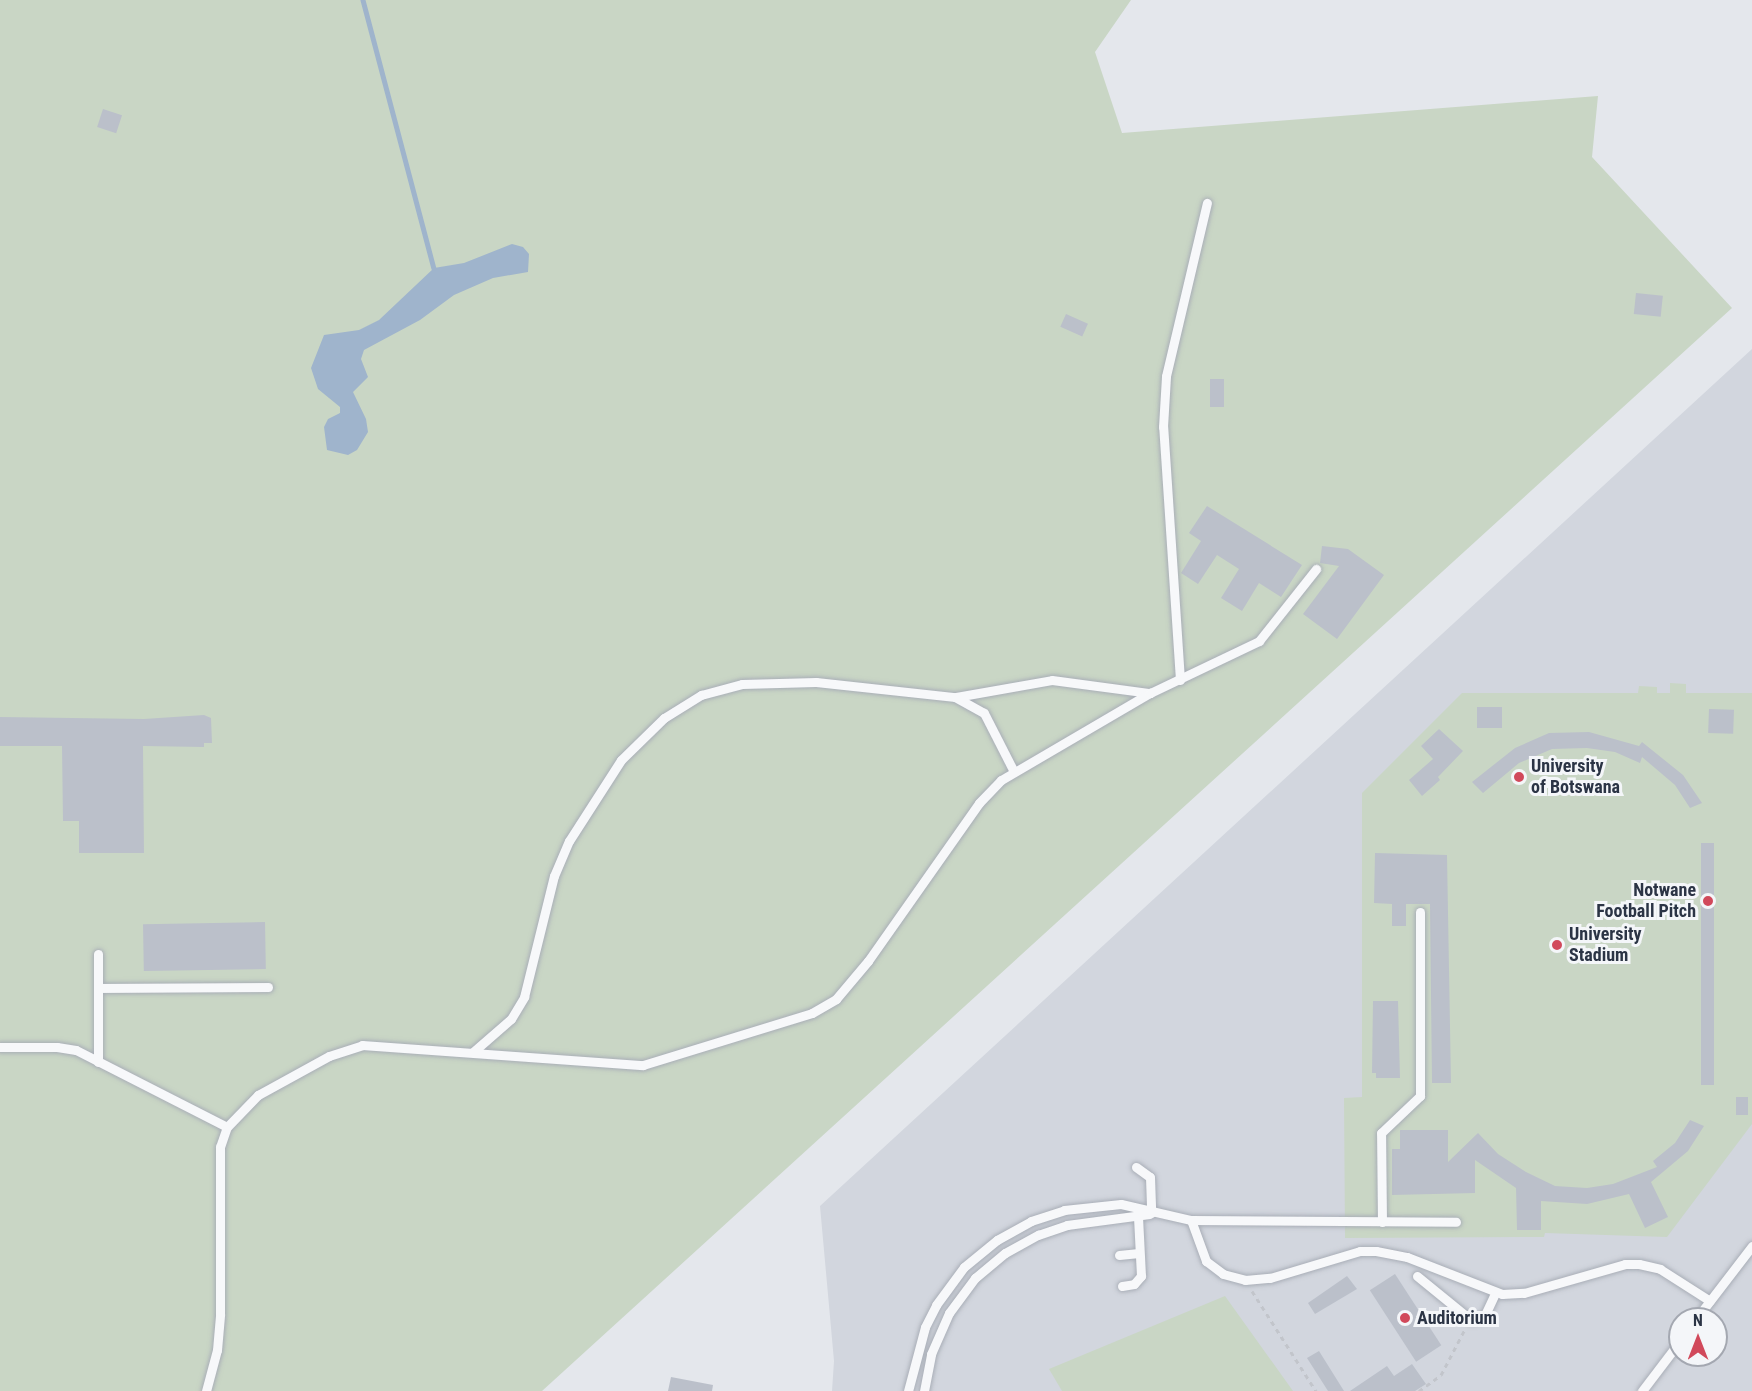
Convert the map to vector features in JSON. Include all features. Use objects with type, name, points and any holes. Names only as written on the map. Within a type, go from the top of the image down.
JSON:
[{"type":"lane","points":[[1180,680],[1163,427],[1166,375],[1206,203]]},
{"type":"lane","points":[[206,1391],[217,1350],[220,1314],[220,1147],[227,1127],[258,1095],[348,1048],[381,1044],[643,1065],[812,1013],[836,999],[868,961],[980,803],[1014,772],[1149,693],[1258,641],[1317,569]]},
{"type":"lane","points":[[473,1052],[511,1019],[524,997],[554,876],[569,841],[621,760],[664,718],[701,695],[742,684],[816,682],[955,697],[1052,680],[1149,693]]},
{"type":"lane","points":[[955,697],[984,713],[1014,772]]},
{"type":"lane","points":[[1382,1222],[1381,1133],[1420,1096],[1420,912]]},
{"type":"lane","points":[[98,954],[98,1062]]},
{"type":"lane","points":[[98,988],[268,987]]},
{"type":"lane","points":[[0,1047],[57,1047],[76,1050],[227,1127]]},
{"type":"lane","points":[[1136,1167],[1150,1177],[1151,1213]]},
{"type":"lane","points":[[908,1391],[916,1349],[936,1305],[964,1267],[997,1240],[1031,1221],[1064,1210],[1121,1204],[1151,1213],[1191,1220],[1456,1222]]},
{"type":"lane","points":[[924,1391],[931,1354],[949,1313],[975,1278],[1005,1253],[1038,1235],[1067,1225],[1151,1213]]},
{"type":"lane","points":[[1122,1286],[1140,1279],[1138,1216]]},
{"type":"lane","points":[[1191,1220],[1206,1261],[1223,1274],[1245,1280],[1270,1278],[1360,1251],[1376,1251],[1407,1257],[1495,1293],[1524,1293],[1625,1264],[1640,1264],[1667,1272],[1710,1300]]},
{"type":"lane","points":[[1705,1307],[1752,1246]]},
{"type":"lane","points":[[1119,1255],[1140,1253]]},
{"type":"lane","points":[[1417,1276],[1470,1319],[1484,1317],[1495,1293]]},
{"type":"lane","points":[[1642,1391],[1668,1357]]},
{"type":"path","points":[[1245,1280],[1316,1391]]},
{"type":"path","points":[[1419,1391],[1441,1376],[1470,1319]]},
{"type":"shaded area","name":"University of Botswana","points":[[1752,349],[1752,1391],[832,1391],[834,1361],[820,1206]]},
{"type":"green space","points":[[0,0],[1131,0],[1095,52],[1122,133],[1598,96],[1592,157],[1732,308],[542,1391],[0,1391]]},
{"type":"green space","name":"University Stadium","points":[[1670,683],[1686,684],[1686,693],[1752,693],[1752,1124],[1667,1237],[1545,1233],[1544,1237],[1345,1238],[1344,1098],[1362,1097],[1362,793],[1462,693],[1638,693],[1639,686],[1657,687],[1657,693],[1670,693]]},
{"type":"green space","points":[[1225,1296],[1293,1391],[1062,1391],[1049,1369]]},
{"type":"water","points":[[512,244],[523,247],[529,254],[528,272],[493,278],[454,295],[420,320],[364,350],[361,359],[368,377],[353,392],[366,419],[368,432],[357,450],[348,455],[327,450],[324,427],[328,419],[340,413],[340,407],[318,389],[311,368],[324,335],[359,330],[379,320],[434,268],[464,263]]},
{"type":"building","points":[[103,109],[122,115],[116,133],[97,127]]},
{"type":"building","points":[[1636,293],[1663,296],[1661,317],[1634,314]]},
{"type":"building","points":[[1066,314],[1088,324],[1082,337],[1060,327]]},
{"type":"building","points":[[1210,379],[1224,379],[1224,407],[1210,407]]},
{"type":"building","points":[[1207,506],[1302,565],[1281,597],[1259,583],[1242,611],[1221,598],[1239,569],[1217,555],[1198,584],[1181,573],[1201,541],[1189,533]]},
{"type":"building","points":[[1322,546],[1348,549],[1384,575],[1337,639],[1303,614],[1339,566],[1320,563]]},
{"type":"building","points":[[1477,707],[1502,707],[1502,728],[1477,728]]},
{"type":"building","points":[[1709,709],[1734,710],[1733,734],[1708,733]]},
{"type":"building","points":[[204,715],[211,718],[212,743],[204,743],[204,747],[143,746],[144,853],[79,853],[79,821],[63,821],[62,746],[0,746],[0,717],[144,719]]},
{"type":"building","points":[[1439,729],[1463,751],[1438,777],[1440,780],[1422,796],[1409,780],[1433,759],[1421,746]]},
{"type":"building","points":[[1589,732],[1639,746],[1642,742],[1683,775],[1702,803],[1690,808],[1675,785],[1642,757],[1640,763],[1615,752],[1587,748],[1552,749],[1519,763],[1483,793],[1472,782],[1515,748],[1549,733]]},
{"type":"building","points":[[1701,843],[1714,843],[1714,1085],[1701,1085]]},
{"type":"building","points":[[1375,853],[1447,855],[1451,1083],[1432,1083],[1430,904],[1406,904],[1406,926],[1392,926],[1392,904],[1374,903]]},
{"type":"building","points":[[265,922],[266,969],[144,971],[143,924]]},
{"type":"building","points":[[1373,1001],[1398,1001],[1400,1078],[1376,1078],[1376,1073],[1372,1073]]},
{"type":"building","points":[[1736,1097],[1748,1097],[1748,1115],[1736,1115]]},
{"type":"building","points":[[1690,1120],[1704,1126],[1688,1151],[1651,1182],[1668,1217],[1645,1228],[1629,1194],[1587,1204],[1541,1201],[1541,1230],[1517,1230],[1516,1188],[1475,1160],[1475,1193],[1392,1195],[1392,1149],[1400,1149],[1400,1130],[1448,1130],[1448,1162],[1478,1133],[1498,1154],[1526,1172],[1555,1186],[1587,1188],[1613,1184],[1657,1167],[1653,1161],[1675,1143]]},
{"type":"building","name":"Auditorium","points":[[1395,1274],[1441,1345],[1416,1362],[1370,1290]]},
{"type":"building","points":[[1347,1276],[1357,1289],[1315,1314],[1308,1303]]},
{"type":"building","points":[[1319,1351],[1344,1391],[1328,1391],[1307,1358]]},
{"type":"building","points":[[1412,1364],[1426,1384],[1415,1391],[1350,1391],[1387,1366],[1394,1376]]},
{"type":"building","points":[[671,1377],[713,1385],[712,1391],[668,1391]]},
{"type":"waterway","points":[[363,0],[434,268]]},
{"type":"place","name":"University of Botswana","points":[[1519,777]]},
{"type":"place","name":"Notwane Football Pitch","points":[[1708,901]]},
{"type":"place","name":"University Stadium","points":[[1557,945]]},
{"type":"place","name":"Auditorium","points":[[1405,1318]]}]
